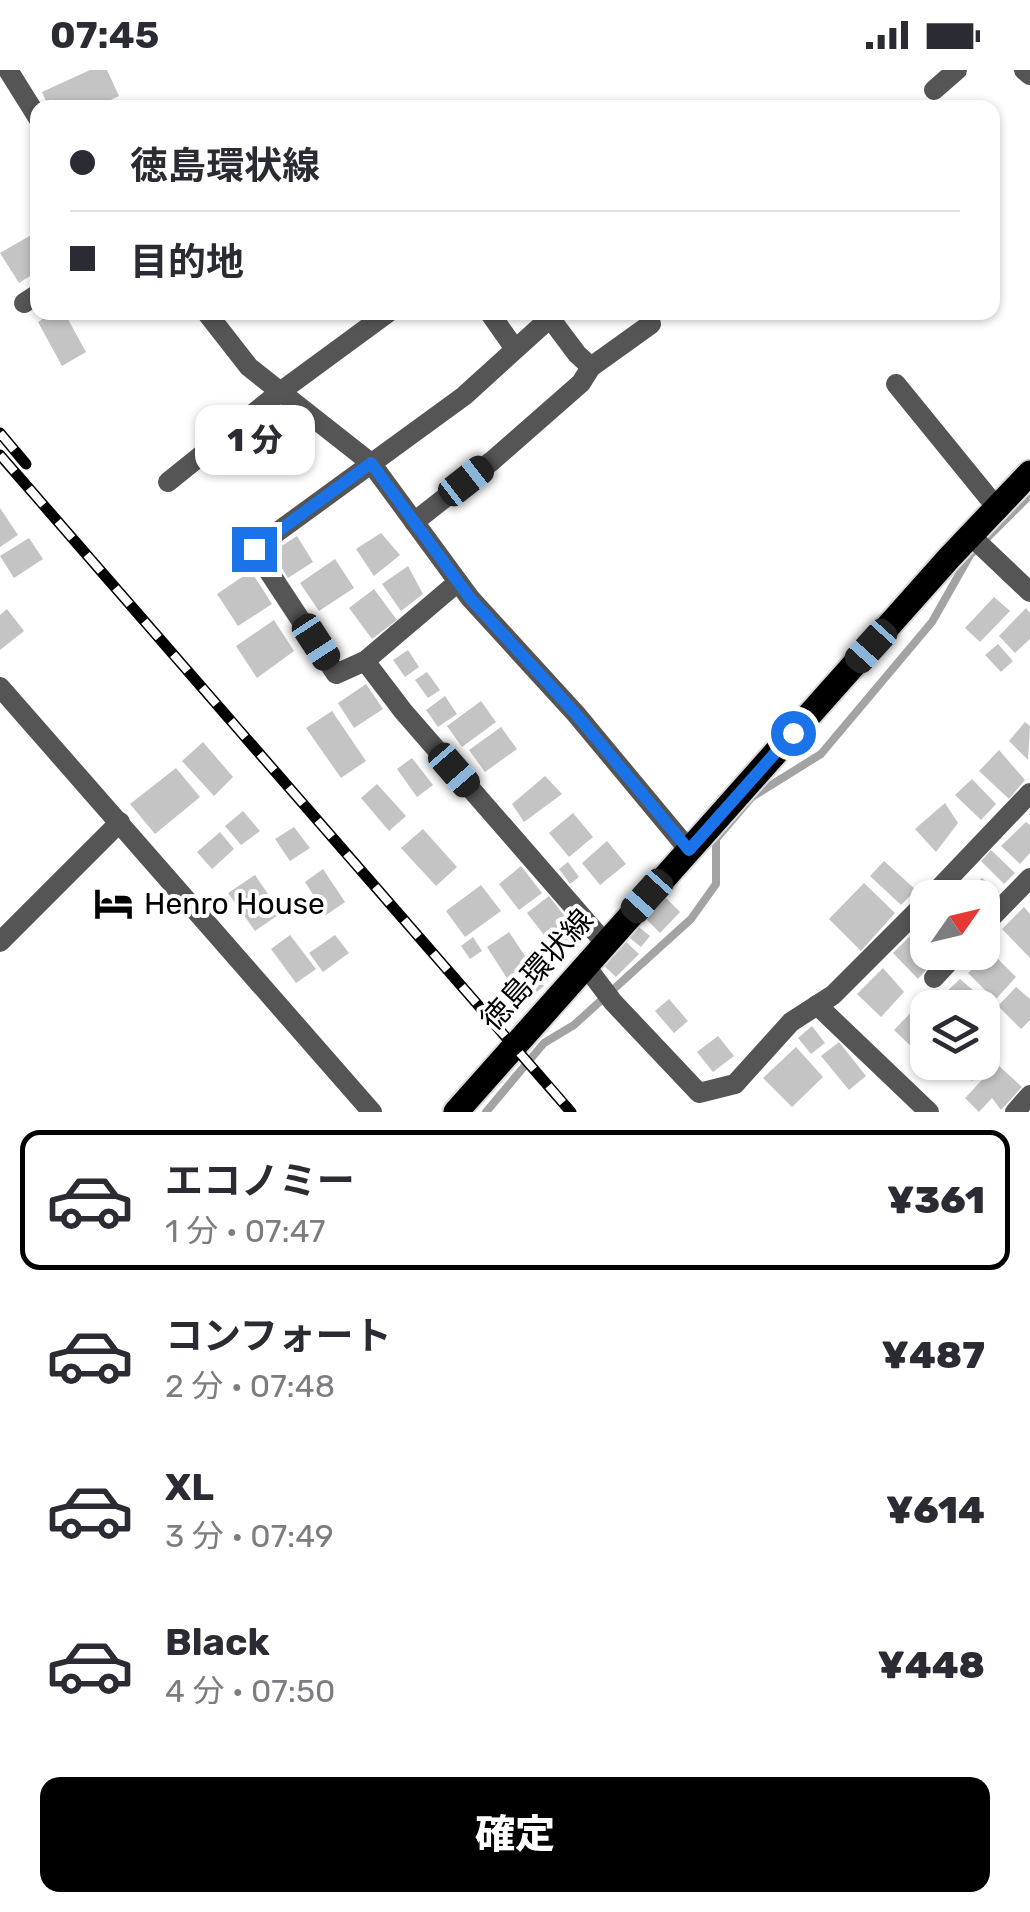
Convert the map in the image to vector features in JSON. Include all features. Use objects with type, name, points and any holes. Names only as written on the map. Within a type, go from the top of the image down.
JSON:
[{"type":"main road","name":"徳島環状線","points":[[456,1112],[689,850],[977,542],[998,508],[1030,473]]},
{"type":"street","points":[[8,70],[30,105]]},
{"type":"street","points":[[934,90],[957,70]]},
{"type":"street","points":[[1024,70],[1030,75]]},
{"type":"street","points":[[212,320],[249,367],[371,463],[458,582],[576,714],[689,850]]},
{"type":"street","points":[[168,482],[378,320]]},
{"type":"street","points":[[495,320],[515,349]]},
{"type":"street","points":[[458,582],[365,661],[336,674],[254,549],[464,396],[548,320]]},
{"type":"street","points":[[552,320],[592,367]]},
{"type":"street","points":[[414,522],[492,461],[581,383],[592,367],[653,326]]},
{"type":"street","points":[[896,384],[998,508]]},
{"type":"street","points":[[977,542],[1030,592]]},
{"type":"street","points":[[365,661],[403,711],[605,943]]},
{"type":"street","points":[[0,687],[372,1112]]},
{"type":"street","points":[[947,880],[1030,794]]},
{"type":"street","points":[[0,942],[120,822]]},
{"type":"street","points":[[1000,909],[1030,878]]},
{"type":"street","points":[[584,965],[698,1093],[735,1084],[790,1022],[833,996],[910,918]]},
{"type":"street","points":[[934,978],[941,970]]},
{"type":"street","points":[[818,1005],[930,1112]]},
{"type":"street","points":[[1014,1112],[1030,1097]]},
{"type":"building","points":[[90,70],[107,70],[119,96],[111,100],[46,100],[42,92]]},
{"type":"building","points":[[30,236],[30,276],[19,283],[0,253]]},
{"type":"building","points":[[68,320],[86,352],[62,366],[38,322]]},
{"type":"building","points":[[0,508],[18,535],[0,547]]},
{"type":"building","points":[[381,533],[400,555],[374,576],[356,549]]},
{"type":"building","points":[[297,536],[313,562],[288,578],[272,552]]},
{"type":"building","points":[[29,538],[43,559],[14,578],[0,556]]},
{"type":"building","points":[[335,559],[354,588],[319,611],[300,583]]},
{"type":"building","points":[[408,566],[423,594],[401,611],[382,584]]},
{"type":"building","points":[[251,571],[272,604],[238,626],[217,594]]},
{"type":"building","points":[[374,589],[397,620],[372,639],[349,608]]},
{"type":"building","points":[[994,597],[1010,611],[980,642],[965,628]]},
{"type":"building","points":[[1026,608],[1030,613],[1030,639],[1015,653],[999,636]]},
{"type":"building","points":[[7,609],[24,631],[0,650],[0,615]]},
{"type":"building","points":[[274,620],[294,651],[257,678],[236,646]]},
{"type":"building","points":[[998,644],[1013,661],[1001,672],[985,655]]},
{"type":"building","points":[[408,650],[419,667],[405,677],[393,660]]},
{"type":"building","points":[[427,672],[440,690],[428,698],[415,680]]},
{"type":"building","points":[[366,684],[383,709],[354,728],[338,703]]},
{"type":"building","points":[[445,696],[457,714],[438,727],[426,710]]},
{"type":"building","points":[[481,701],[496,722],[462,747],[447,726]]},
{"type":"building","points":[[332,711],[366,761],[341,778],[306,728]]},
{"type":"building","points":[[1025,722],[1030,726],[1028,760],[1009,741]]},
{"type":"building","points":[[501,727],[517,749],[485,772],[469,750]]},
{"type":"building","points":[[203,742],[233,777],[214,796],[182,761]]},
{"type":"building","points":[[999,750],[1025,780],[1009,799],[979,771]]},
{"type":"building","points":[[412,758],[433,785],[417,797],[397,769]]},
{"type":"building","points":[[176,768],[200,797],[155,834],[130,804]]},
{"type":"building","points":[[545,776],[562,794],[524,822],[512,804]]},
{"type":"building","points":[[972,779],[996,804],[981,820],[955,795]]},
{"type":"building","points":[[377,784],[406,816],[389,831],[361,798]]},
{"type":"building","points":[[945,803],[958,823],[936,852],[915,829]]},
{"type":"building","points":[[243,811],[260,831],[241,845],[225,826]]},
{"type":"building","points":[[573,813],[593,837],[569,857],[549,833]]},
{"type":"building","points":[[1026,822],[1030,825],[1030,853],[1020,864],[1001,846]]},
{"type":"building","points":[[294,827],[310,848],[290,861],[275,839]]},
{"type":"building","points":[[423,829],[457,867],[436,886],[401,848]]},
{"type":"building","points":[[220,832],[234,849],[212,869],[197,852]]},
{"type":"building","points":[[607,841],[626,864],[600,885],[582,863]]},
{"type":"building","points":[[991,850],[1015,873],[1004,884],[981,861]]},
{"type":"building","points":[[884,861],[910,885],[910,896],[901,905],[870,876]]},
{"type":"building","points":[[568,862],[579,877],[570,884],[559,869]]},
{"type":"building","points":[[521,866],[542,893],[519,910],[499,884]]},
{"type":"building","points":[[323,869],[345,902],[326,915],[305,882]]},
{"type":"building","points":[[255,875],[281,913],[255,931],[228,893]]},
{"type":"building","points":[[864,883],[895,913],[861,951],[829,919]]},
{"type":"building","points":[[481,885],[501,911],[465,937],[446,911]]},
{"type":"building","points":[[549,896],[580,936],[558,953],[527,913]]},
{"type":"building","points":[[666,898],[680,912],[660,933],[646,919]]},
{"type":"building","points":[[1024,907],[1030,914],[1030,958],[1002,929]]},
{"type":"building","points":[[635,924],[650,936],[641,947],[626,935]]},
{"type":"building","points":[[509,932],[533,968],[510,983],[487,947]]},
{"type":"building","points":[[290,935],[316,969],[296,983],[271,949]]},
{"type":"building","points":[[335,935],[349,953],[323,972],[309,953]]},
{"type":"building","points":[[910,936],[910,970],[926,970],[918,979],[893,953]]},
{"type":"building","points":[[473,937],[482,951],[470,959],[461,946]]},
{"type":"building","points":[[624,940],[639,954],[616,977],[601,963]]},
{"type":"building","points":[[1000,961],[1016,977],[1000,995],[1000,990],[985,990],[968,973],[1000,970]]},
{"type":"building","points":[[883,968],[904,992],[881,1017],[857,994]]},
{"type":"building","points":[[537,977],[544,986],[515,1010],[507,1001]]},
{"type":"building","points":[[960,979],[973,990],[948,990]]},
{"type":"building","points":[[1016,987],[1030,999],[1030,1020],[1021,1029],[1000,1004]]},
{"type":"building","points":[[669,999],[688,1021],[674,1033],[655,1011]]},
{"type":"building","points":[[910,1013],[910,1045],[894,1030]]},
{"type":"building","points":[[812,1026],[825,1043],[811,1054],[798,1038]]},
{"type":"building","points":[[718,1036],[734,1056],[713,1072],[697,1052]]},
{"type":"building","points":[[839,1042],[866,1076],[849,1090],[821,1056]]},
{"type":"building","points":[[796,1047],[823,1077],[792,1107],[763,1078]]},
{"type":"building","points":[[1000,1067],[1022,1087],[1001,1110],[992,1098],[979,1112],[965,1098],[982,1080],[1000,1080]]},
{"type":"waterway","points":[[486,1112],[544,1043],[574,1025],[691,919],[716,884],[716,839],[752,797],[821,754],[932,622],[970,555],[1030,495]]},
{"type":"railway","points":[[0,433],[26,464]]},
{"type":"railway","points":[[0,455],[571,1112]]},
{"type":"place","name":"Henro House","points":[[114,904]]},
{"type":"route","points":[[254,549],[371,463],[470,598],[576,714],[689,850],[793,733]]}]
